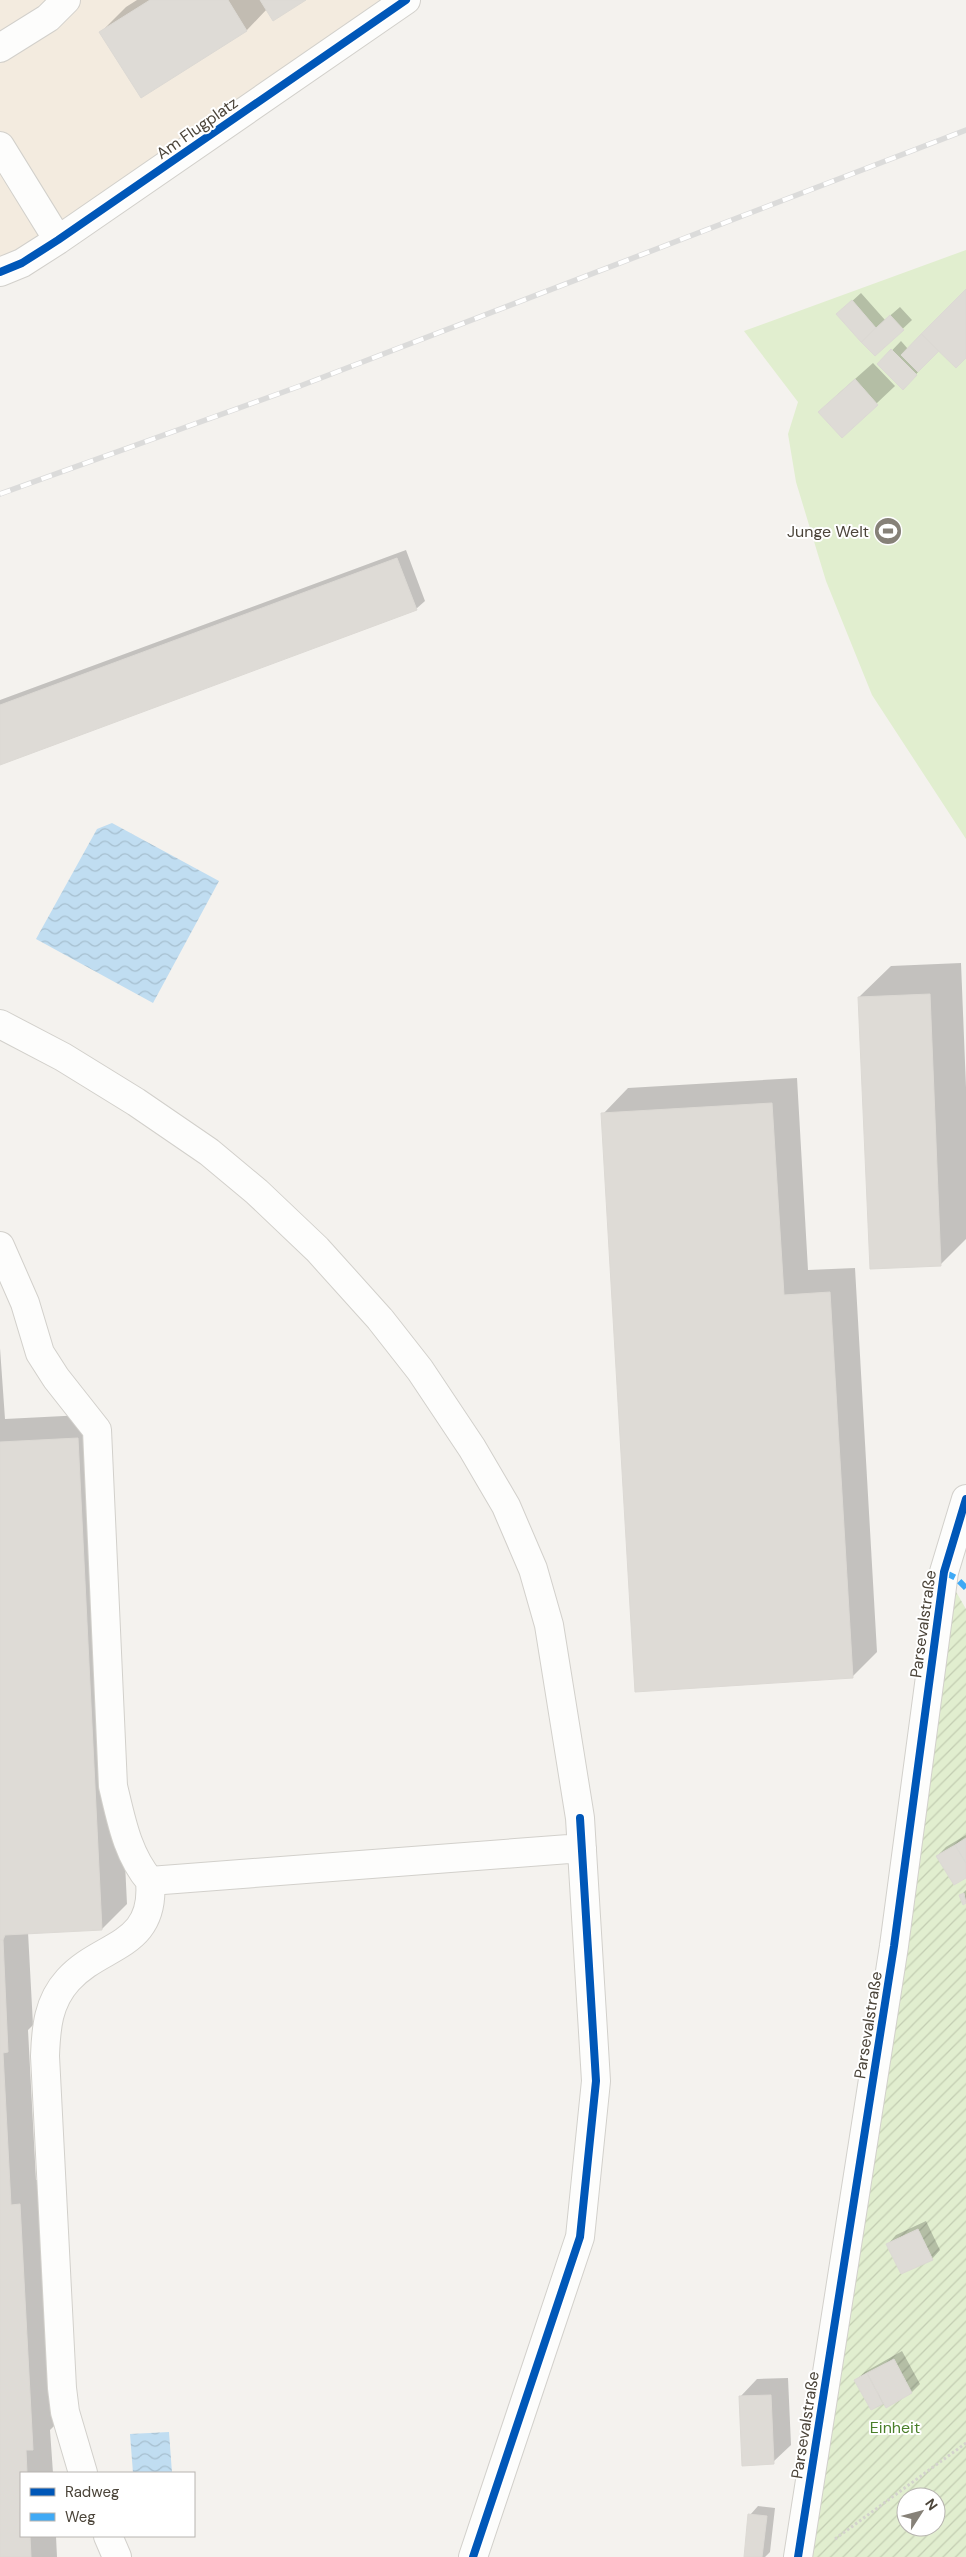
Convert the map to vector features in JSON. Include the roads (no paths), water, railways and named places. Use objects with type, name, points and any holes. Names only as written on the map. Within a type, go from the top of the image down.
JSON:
[{"type":"street","points":[[0,48],[48,18],[66,0]]},
{"type":"street","name":"Am Flugplatz","points":[[0,272],[22,263],[58,240],[406,0]]},
{"type":"street","points":[[0,146],[58,240]]},
{"type":"street","points":[[0,1024],[63,1057],[136,1102],[209,1152],[257,1192],[318,1249],[380,1319],[420,1370],[472,1448],[506,1506],[533,1569],[549,1625],[580,1818],[596,2081],[580,2237],[473,2557]]},
{"type":"street","points":[[0,1246],[25,1303],[40,1353],[56,1378],[97,1430],[113,1786],[124,1833],[140,1869],[150,1881],[152,1896],[148,1911],[139,1929],[68,1979],[57,1996],[47,2020],[45,2056],[62,2388],[65,2412],[84,2472]]},
{"type":"street","name":"Parsevalstraße","points":[[798,2557],[894,1946],[944,1572],[966,1499]]},
{"type":"street","points":[[150,1881],[582,1848]]},
{"type":"street","points":[[108,2537],[117,2557]]},
{"type":"water","points":[[112,823],[219,881],[153,1003],[36,939],[97,829]]},
{"type":"water","points":[[169,2432],[172,2472],[133,2472],[130,2434]]},
{"type":"railway","points":[[0,494],[300,386],[966,130]]},
{"type":"place","name":"Junge Welt","points":[[888,531]]},
{"type":"park label","name":"Einheit","points":[[895,2427]]}]
